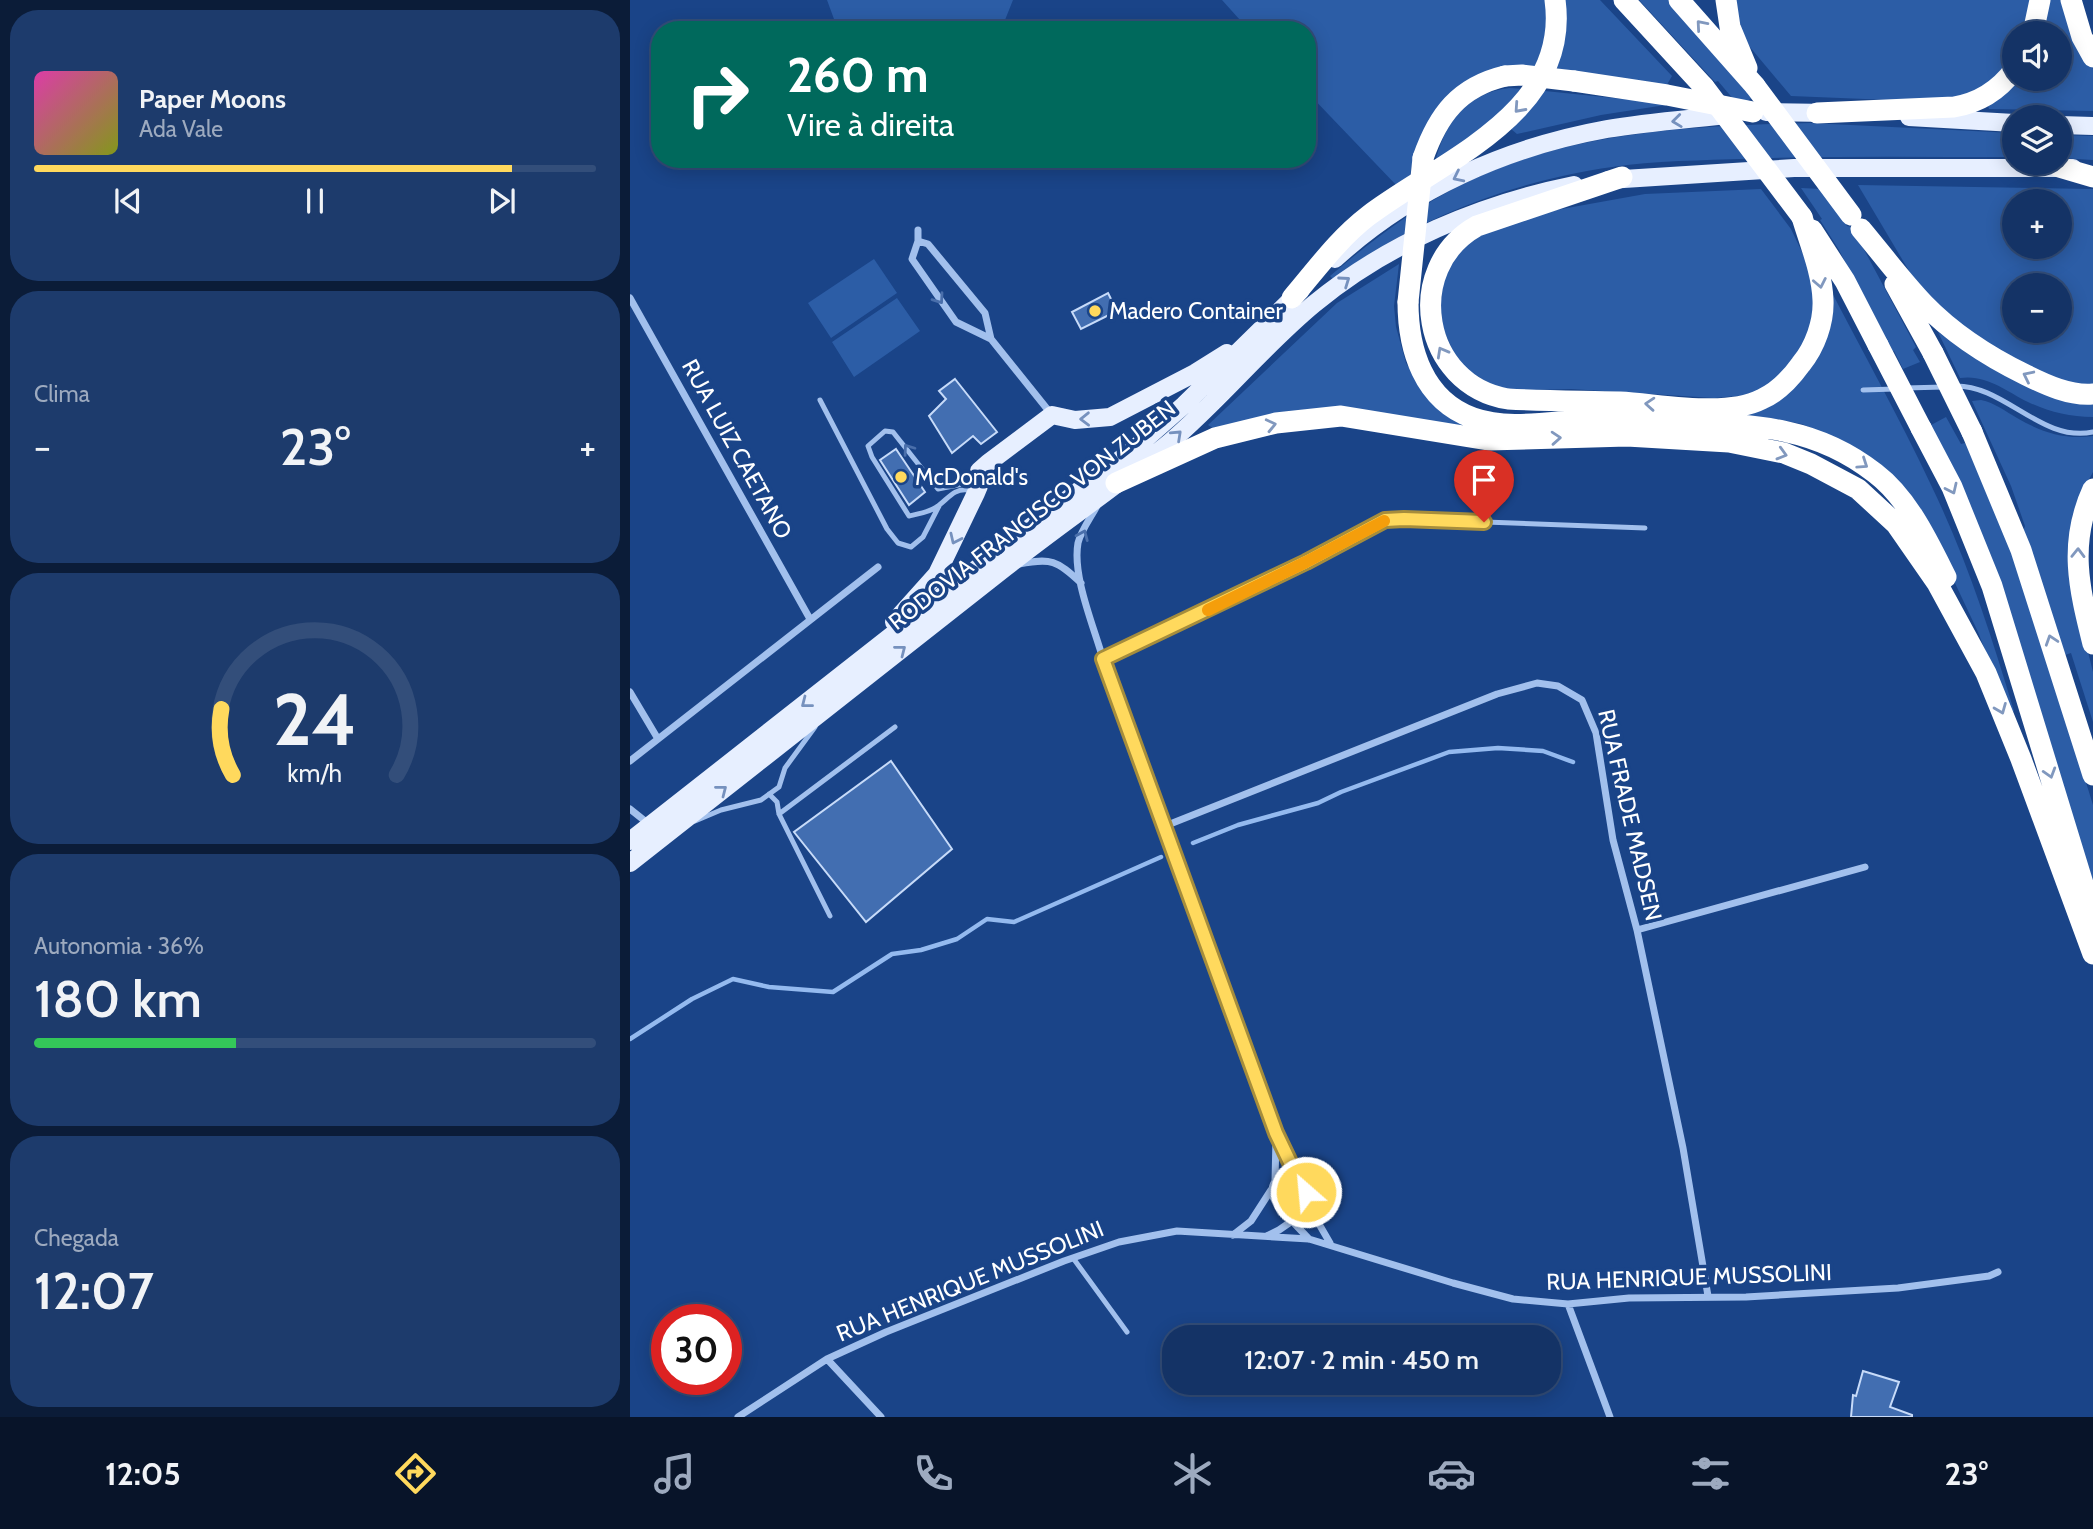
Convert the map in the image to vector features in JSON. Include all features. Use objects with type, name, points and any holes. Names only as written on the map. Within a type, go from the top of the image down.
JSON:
[{"type":"highway","points":[[1292,298],[1347,234],[1393,198],[1497,130],[1527,99],[1545,66],[1552,46],[1555,0]]},
{"type":"highway","points":[[1624,0],[1704,88],[1824,247],[1952,487],[1992,586],[2093,916]]},
{"type":"highway","points":[[1679,0],[1755,86],[1856,222],[1924,304],[1965,340],[2004,364],[2049,387],[2084,395],[2093,394]]},
{"type":"highway","points":[[1727,0],[1730,27],[1755,86]]},
{"type":"highway","points":[[2036,21],[2040,0]]},
{"type":"highway","points":[[2071,0],[2082,37],[2093,57]]},
{"type":"highway","points":[[1754,112],[1667,95],[1522,75],[1505,76],[1479,84],[1455,103],[1434,129],[1423,158],[1408,302],[1408,330],[1420,372],[1436,393],[1452,407],[1471,418],[1494,424],[1601,419],[1773,427],[1805,435],[1854,458],[1877,474],[1914,519],[1962,609],[2093,954]]},
{"type":"highway","points":[[1816,113],[1954,107],[1971,104],[2002,84]]},
{"type":"highway","points":[[2072,171],[2093,177]]},
{"type":"highway","points":[[1622,177],[1477,226],[1461,235],[1449,248],[1433,282],[1430,299],[1433,329],[1436,343],[1444,358],[1472,386],[1495,397],[1508,399],[1715,408],[1761,400],[1794,374],[1807,358],[1820,322],[1823,302],[1821,286],[1802,218]]},
{"type":"highway","points":[[1856,222],[1933,353],[1972,432],[2021,550],[2093,775]]},
{"type":"highway","points":[[1111,487],[1215,438],[1276,423],[1315,417],[1366,419],[1488,440],[1626,436],[1729,442],[1756,447],[1793,457],[1835,475],[1858,489],[1896,524],[1937,583],[1986,673]]},
{"type":"highway","points":[[2093,489],[2079,531],[2077,557],[2093,644]]},
{"type":"main road","name":"RODOVIA FRANCISCO VON ZUBEN","points":[[630,841],[1003,548],[1134,449],[1184,405],[1340,254],[1389,217],[1444,184],[1487,163],[1561,139],[1608,129],[1754,112],[2002,121]]},
{"type":"main road","points":[[2072,126],[2093,127]]},
{"type":"main road","name":"RODOVIA FRANCISCO VON ZUBEN","points":[[630,863],[1170,442],[1312,306],[1367,266],[1453,221],[1543,191],[1622,177],[1794,168],[2002,167]]},
{"type":"main road","name":"RODOVIA FRANCISCO VON ZUBEN","points":[[2072,168],[2093,169]]},
{"type":"main road","points":[[831,683],[937,574],[981,481],[979,471],[1052,415],[1075,420],[1110,417],[1195,373],[1254,336]]},
{"type":"street","points":[[918,230],[918,241],[912,260],[956,322],[991,339],[1052,415]]},
{"type":"street","points":[[918,241],[928,244],[985,313],[991,339]]},
{"type":"street","name":"RUA LUIZ CAETANO","points":[[630,299],[810,619]]},
{"type":"street","points":[[1111,487],[1078,541],[1081,583],[1103,659],[1276,1133],[1297,1177],[1305,1187],[1300,1205],[1284,1208]]},
{"type":"street","points":[[1008,566],[1050,561],[1061,564],[1081,583]]},
{"type":"street","points":[[630,761],[878,567]]},
{"type":"street","name":"RUA FRADE MADSEN","points":[[1165,826],[1497,694],[1537,682],[1559,686],[1583,700],[1595,733],[1614,840],[1637,930],[1683,1148],[1708,1296]]},
{"type":"street","points":[[630,692],[658,739]]},
{"type":"street","points":[[630,809],[650,826]]},
{"type":"street","points":[[1637,930],[1865,867]]},
{"type":"street","points":[[1276,1133],[1273,1198],[1309,1239]]},
{"type":"street","points":[[1233,1235],[1251,1221],[1281,1176],[1289,1174],[1297,1177]]},
{"type":"street","points":[[1304,1198],[1331,1244]]},
{"type":"street","points":[[1263,1237],[1292,1221]]},
{"type":"street","name":"RUA HENRIQUE MUSSOLINI","points":[[738,1417],[827,1359],[886,1332],[1119,1242],[1177,1231],[1309,1239],[1513,1299],[1568,1304],[1629,1298],[1746,1297],[1898,1288],[1989,1276],[1998,1272]]},
{"type":"street","points":[[1568,1304],[1610,1417]]},
{"type":"street","points":[[827,1359],[881,1417]]},
{"type":"lane","points":[[1864,390],[1967,386],[1987,392],[2042,424],[2070,432],[2093,432]]},
{"type":"lane","points":[[820,400],[881,518],[898,543],[911,547],[923,537],[944,499],[964,489],[975,494]]},
{"type":"lane","points":[[939,506],[909,516],[872,457],[868,446],[885,431],[893,432],[938,489],[968,483],[975,494]]},
{"type":"lane","points":[[1103,659],[1306,562],[1385,520],[1645,528]]},
{"type":"lane","points":[[670,832],[721,810],[761,800],[779,787],[785,768],[835,702]]},
{"type":"lane","points":[[779,814],[895,727]]},
{"type":"lane","points":[[769,794],[777,803],[779,814],[831,916]]},
{"type":"lane","points":[[1073,1258],[1127,1332]]},
{"type":"shaded area","points":[[827,0],[1013,0],[1005,21],[835,21]]},
{"type":"shaded area","points":[[1222,0],[1546,0],[1547,36],[1535,66],[1493,73],[1413,158],[1409,182],[1398,187],[1316,101],[1316,21],[1241,21]]},
{"type":"shaded area","points":[[1563,0],[1600,0],[1672,76],[1665,88],[1555,68]]},
{"type":"shaded area","points":[[1639,0],[1670,0],[1754,96],[1740,107]]},
{"type":"shaded area","points":[[1736,0],[2035,0],[2031,21],[2002,21],[2002,71],[1972,98],[1914,101],[1791,96],[1749,46],[1741,32]]},
{"type":"shaded area","points":[[2047,0],[2062,0],[2071,21],[2044,21]]},
{"type":"shaded area","points":[[2072,24],[2093,69],[2093,111],[2072,111],[2072,105],[2002,105],[2002,109],[1989,109],[1988,106],[2005,91],[2072,91]]},
{"type":"shaded area","points":[[1510,88],[1523,89],[1511,104],[1435,164],[1444,136],[1460,113],[1482,96]]},
{"type":"shaded area","points":[[1545,91],[1672,104],[1601,115],[1517,134],[1511,129]]},
{"type":"shaded area","points":[[1810,123],[2002,132],[2002,157],[1765,158],[1662,162],[1588,171],[1511,190],[1436,218],[1400,236],[1333,279],[1330,276],[1393,226],[1426,204],[1502,167],[1588,142],[1721,126]]},
{"type":"shaded area","points":[[2072,135],[2093,136],[2093,160],[2072,159]]},
{"type":"shaded area","points":[[1858,185],[2093,189],[2093,387],[2057,382],[1965,332],[1915,281]]},
{"type":"shaded area","points":[[1801,188],[1821,189],[1847,226],[1852,227],[1916,347],[1913,350],[1920,362],[1903,369],[1894,351],[1891,352],[1839,250],[1820,220],[1822,219]]},
{"type":"shaded area","points":[[1761,189],[1791,229],[1812,273],[1814,315],[1807,338],[1782,374],[1763,388],[1748,395],[1714,398],[1571,389],[1502,391],[1459,365],[1439,319],[1444,271],[1474,237],[1545,212],[1645,194]]},
{"type":"shaded area","points":[[874,259],[897,293],[831,338],[808,303]]},
{"type":"shaded area","points":[[1399,264],[1394,306],[1396,327],[1406,363],[1427,397],[1474,429],[1449,427],[1354,409],[1216,430],[1208,425],[1337,303]]},
{"type":"shaded area","points":[[1828,285],[1906,434],[1956,540],[2014,711],[2010,715],[1978,632],[1930,530],[1827,435],[1802,424],[1741,416],[1792,385]]},
{"type":"shaded area","points":[[897,298],[920,331],[854,377],[832,342]]},
{"type":"shaded area","points":[[1938,332],[1963,349],[2093,403],[2093,417],[2051,411],[1987,381],[1960,378]]},
{"type":"shaded area","points":[[1981,400],[2044,431],[2063,436],[2093,436],[2093,472],[2072,517],[2071,539],[2075,600],[2093,672],[2093,722],[2071,653],[2065,655],[2023,532],[2025,526],[2011,486],[1972,401]]},
{"type":"shaded area","points":[[1946,417],[1961,444],[1965,443],[2000,520],[2037,625],[2093,805],[2093,882],[1931,425]]},
{"type":"building","name":"Madero Container","points":[[1108,293],[1117,311],[1081,329],[1072,312]]},
{"type":"building","points":[[955,379],[997,432],[981,444],[973,436],[952,453],[929,416],[946,399],[939,391]]},
{"type":"building","name":"McDonald's","points":[[896,449],[925,492],[909,505],[880,460]]},
{"type":"building","points":[[891,761],[952,849],[866,922],[794,832]]},
{"type":"building","points":[[1863,1371],[1899,1382],[1890,1407],[1912,1417],[1851,1417],[1853,1395],[1856,1396]]},
{"type":"waterway","points":[[1193,843],[1238,825],[1318,803],[1449,752],[1498,748],[1543,751],[1573,762]]},
{"type":"waterway","points":[[630,1039],[692,999],[733,979],[769,987],[833,992],[892,954],[921,950],[957,939],[987,919],[1014,922],[1161,857]]},
{"type":"slow traffic","points":[[1208,610],[1384,521]]},
{"type":"place","name":"Madero Container","points":[[1095,311]]},
{"type":"place","name":"McDonald's","points":[[901,477]]},
{"type":"route","points":[[1306,1192],[1276,1133],[1103,659],[1306,562],[1385,520],[1484,522]]}]
